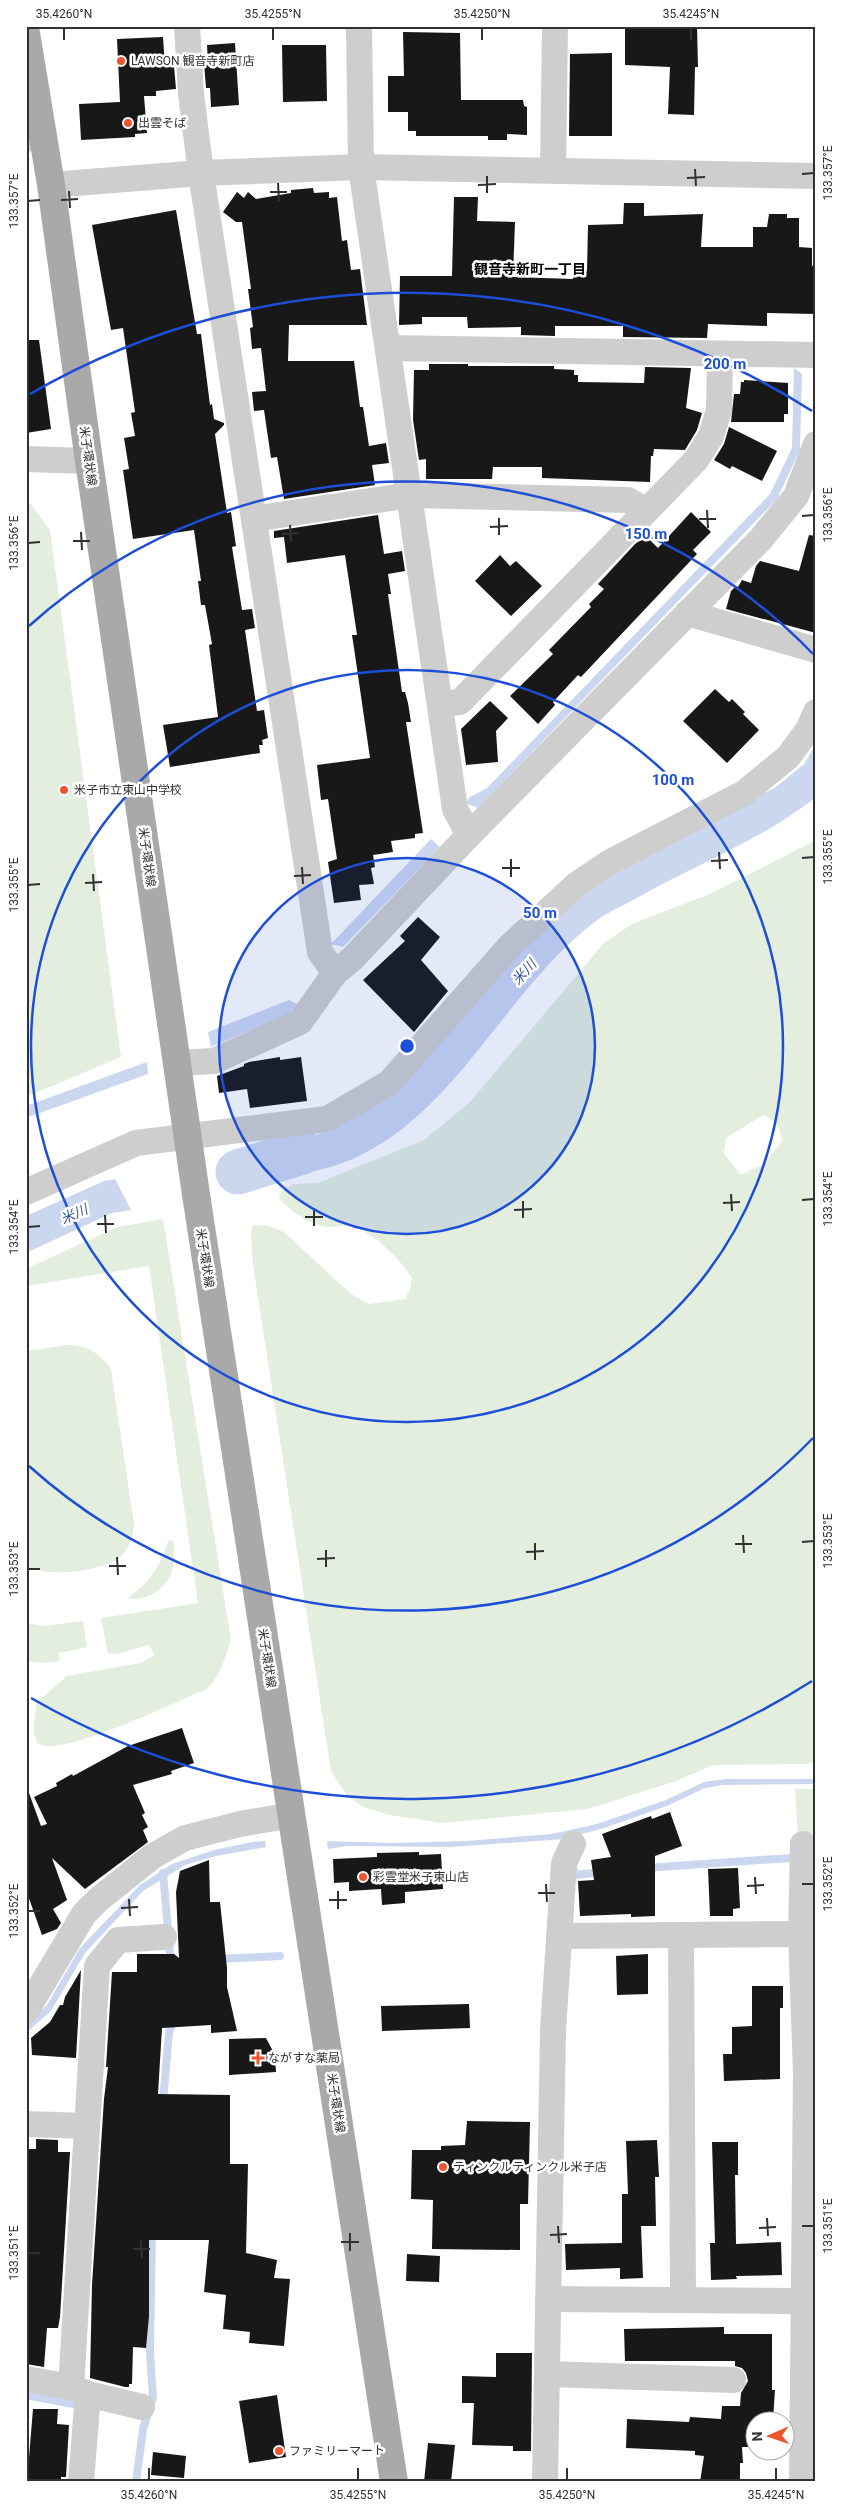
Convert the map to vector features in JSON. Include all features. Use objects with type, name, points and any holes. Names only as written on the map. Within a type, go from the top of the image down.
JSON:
[{"type":"main road","name":"米子環状線","points":[[26,33],[35,138],[51,185],[89,461],[188,1138],[394,2482]]},
{"type":"street","points":[[186,26],[191,94],[201,173],[320,952],[334,973]]},
{"type":"street","points":[[359,26],[361,166],[455,809],[469,834]]},
{"type":"street","points":[[554,26],[554,170]]},
{"type":"street","points":[[51,185],[201,173],[361,166],[816,176]]},
{"type":"street","points":[[389,348],[816,355]]},
{"type":"street","points":[[440,704],[460,702],[696,460],[711,436],[718,410],[720,354]]},
{"type":"street","points":[[178,1063],[214,1061],[300,1022],[334,973],[352,959],[469,834],[760,540],[796,496],[816,444]]},
{"type":"street","points":[[26,459],[89,461]]},
{"type":"street","points":[[254,520],[410,495],[628,500],[646,511]]},
{"type":"street","points":[[687,614],[816,650]]},
{"type":"street","points":[[26,1192],[136,1143],[188,1138],[327,1119],[388,1083],[509,947],[576,884],[610,862],[744,793],[788,757],[808,730],[816,712]]},
{"type":"street","points":[[26,2011],[84,1914],[99,1899],[154,1856],[185,1838],[240,1824],[292,1815]]},
{"type":"street","points":[[544,2482],[553,2030],[564,1862],[574,1844]]},
{"type":"street","points":[[802,2482],[806,2073],[801,1934],[803,1844]]},
{"type":"street","points":[[560,1936],[801,1934]]},
{"type":"street","points":[[681,1935],[683,2300]]},
{"type":"street","points":[[81,2482],[80,2390],[87,2126],[97,1966],[118,1940],[164,1937]]},
{"type":"street","points":[[26,2124],[87,2126]]},
{"type":"street","points":[[548,2299],[804,2301]]},
{"type":"street","points":[[547,2374],[733,2380]]},
{"type":"street","points":[[26,2380],[80,2390],[142,2407]]},
{"type":"green space","name":"米子市立東山中学校","points":[[26,498],[50,530],[121,1057],[26,1097]]},
{"type":"green space","points":[[816,840],[816,1762],[804,1764],[713,1765],[676,1781],[588,1809],[442,1823],[389,1815],[364,1807],[348,1797],[331,1771],[253,1265],[251,1232],[253,1225],[269,1226],[284,1232],[351,1294],[369,1304],[405,1299],[410,1289],[412,1278],[387,1248],[355,1227],[322,1226],[308,1221],[283,1203],[279,1198],[282,1190],[293,1184],[318,1183],[424,1140],[470,1102],[604,943],[632,924],[712,893]],"holes":[[[763,1115],[776,1124],[783,1140],[765,1163],[741,1175],[724,1154],[726,1138]]]},
{"type":"green space","points":[[163,1219],[231,1640],[219,1673],[207,1689],[119,1727],[67,1744],[48,1746],[37,1742],[35,1738],[36,1703],[67,1676],[140,1663],[155,1655],[149,1645],[117,1654],[108,1653],[101,1618],[198,1603],[149,1266],[26,1286],[26,1269],[117,1227]]},
{"type":"green space","points":[[67,1345],[87,1348],[97,1354],[111,1369],[134,1524],[128,1547],[119,1558],[111,1563],[73,1572],[46,1572],[26,1565],[26,1351]]},
{"type":"green space","points":[[173,1540],[174,1565],[167,1581],[149,1596],[135,1599],[128,1598],[153,1573],[162,1559],[168,1541]]},
{"type":"green space","points":[[83,1621],[87,1647],[59,1653],[60,1661],[43,1663],[26,1661],[26,1623],[44,1626]]},
{"type":"green space","points":[[795,1789],[816,1789],[816,1838],[798,1837]]},
{"type":"water","points":[[794,368],[802,374],[800,450],[777,499],[478,808],[465,803],[470,797],[487,788],[770,494],[792,448]]},
{"type":"water","points":[[816,744],[816,797],[751,839],[596,921],[565,948],[536,979],[455,1078],[426,1108],[395,1135],[359,1156],[331,1167],[242,1185],[243,1153],[317,1139],[316,1135],[326,1131],[330,1132],[378,1103],[562,906],[642,856],[776,787],[804,764]]},
{"type":"water","points":[[431,839],[440,847],[343,947],[331,944]]},
{"type":"water","points":[[289,1000],[297,1004],[290,1013],[211,1047],[208,1032]]},
{"type":"water","points":[[147,1062],[148,1074],[26,1118],[26,1106]]},
{"type":"water","points":[[115,1179],[131,1210],[112,1213],[26,1253],[26,1216],[104,1181]]},
{"type":"water","points":[[727,1779],[816,1779],[816,1784],[723,1785],[705,1788],[667,1806],[604,1828],[564,1839],[450,1847],[347,1846],[328,1849],[327,1841],[390,1843],[466,1841],[552,1834],[597,1824],[666,1800],[704,1782]]},
{"type":"water","points":[[265,1841],[266,1847],[216,1856],[185,1865],[143,1891],[85,1953],[51,2011],[26,2033],[26,2024],[47,2005],[80,1948],[140,1885],[172,1864],[214,1850]]},
{"type":"building","points":[[697,26],[698,67],[695,67],[694,115],[668,114],[670,67],[625,65],[625,27]]},
{"type":"building","points":[[403,32],[460,33],[461,100],[523,100],[524,106],[527,107],[527,135],[507,134],[507,140],[488,140],[488,136],[416,136],[416,131],[408,131],[408,112],[388,112],[388,76],[404,76]]},
{"type":"building","points":[[163,37],[165,67],[174,66],[176,89],[156,91],[156,96],[144,96],[147,133],[135,134],[135,137],[81,140],[79,104],[120,102],[117,39]]},
{"type":"building","points":[[235,43],[239,105],[211,107],[210,88],[206,88],[204,63],[208,63],[207,45]]},
{"type":"building","points":[[282,45],[326,45],[327,101],[283,102]]},
{"type":"building","points":[[612,53],[612,136],[569,136],[570,54]]},
{"type":"building","points":[[313,188],[314,193],[329,192],[329,198],[337,197],[342,241],[347,240],[351,270],[360,269],[367,325],[289,325],[288,361],[354,361],[360,407],[363,407],[369,446],[386,443],[389,463],[372,465],[375,485],[284,499],[277,457],[271,458],[264,410],[254,411],[252,392],[266,391],[261,348],[252,349],[250,328],[253,327],[248,289],[251,289],[242,222],[236,222],[223,212],[237,192],[244,198],[248,192],[256,199],[291,193],[291,190]]},
{"type":"building","points":[[454,197],[478,197],[477,221],[515,222],[513,277],[573,279],[574,271],[587,271],[588,225],[623,224],[624,203],[644,203],[644,216],[703,214],[701,247],[753,247],[753,227],[767,227],[769,214],[787,214],[787,218],[799,218],[799,247],[812,248],[812,266],[816,266],[816,314],[767,313],[767,326],[708,324],[707,338],[623,337],[623,326],[555,326],[555,336],[521,335],[521,327],[468,328],[467,317],[422,317],[422,324],[399,325],[400,276],[452,276]]},
{"type":"building","points":[[176,210],[197,334],[201,334],[210,405],[212,404],[214,419],[224,423],[215,434],[227,513],[231,512],[236,546],[232,547],[242,610],[252,609],[255,628],[245,630],[257,711],[264,710],[268,738],[262,740],[263,745],[259,745],[260,753],[170,767],[163,725],[218,717],[209,645],[212,644],[205,605],[201,605],[198,581],[201,581],[194,530],[133,539],[123,470],[129,469],[124,438],[135,436],[131,413],[135,412],[123,328],[111,330],[92,225]]},
{"type":"building","points":[[26,340],[39,340],[51,429],[26,433]]},
{"type":"building","points":[[429,364],[554,366],[554,369],[574,370],[574,375],[578,375],[578,382],[644,383],[645,367],[691,368],[686,408],[702,413],[697,430],[685,450],[654,449],[653,456],[651,456],[650,482],[542,478],[542,467],[493,467],[492,479],[426,479],[426,459],[419,460],[413,420],[414,370],[429,370]]},
{"type":"building","points":[[744,380],[788,383],[788,414],[784,414],[784,422],[731,422],[734,394],[740,394],[741,382],[744,382]]},
{"type":"building","points":[[729,427],[777,451],[762,481],[732,466],[730,469],[714,460],[724,444]]},
{"type":"building","points":[[691,512],[711,532],[693,550],[697,554],[581,677],[578,675],[553,702],[555,705],[538,724],[510,696],[553,654],[549,650],[591,607],[589,604],[604,589],[598,584],[635,544],[646,536],[658,548]]},
{"type":"building","points":[[378,515],[384,554],[402,551],[405,571],[388,574],[391,594],[388,594],[402,692],[405,692],[411,722],[406,722],[423,833],[415,834],[415,838],[391,841],[393,852],[373,855],[375,867],[371,868],[374,884],[359,885],[361,900],[334,903],[328,862],[337,859],[328,799],[321,800],[317,765],[370,758],[352,635],[357,635],[345,555],[287,563],[284,537],[274,538],[274,531]]},
{"type":"building","points":[[809,535],[816,536],[816,633],[726,609],[731,591],[736,586],[738,587],[742,580],[751,583],[756,566],[760,561],[799,571]]},
{"type":"building","points":[[500,555],[510,566],[516,561],[542,586],[511,616],[475,581]]},
{"type":"building","points":[[715,689],[729,702],[732,699],[745,712],[743,714],[759,730],[727,763],[683,721]]},
{"type":"building","points":[[490,701],[508,718],[496,731],[498,762],[466,765],[461,729]]},
{"type":"building","points":[[418,917],[440,937],[421,960],[448,991],[414,1032],[363,980],[405,941],[400,936]]},
{"type":"building","points":[[280,1057],[280,1060],[301,1057],[307,1101],[250,1108],[247,1089],[219,1093],[217,1076],[244,1066],[244,1064],[249,1062]]},
{"type":"building","points":[[182,1728],[194,1763],[171,1771],[172,1774],[133,1785],[145,1813],[142,1815],[148,1827],[143,1830],[148,1842],[85,1889],[52,1858],[67,1900],[53,1909],[61,1923],[57,1929],[42,1935],[26,1890],[26,1793],[29,1793],[41,1826],[47,1824],[34,1797],[57,1786],[56,1783],[72,1774],[73,1776],[128,1746]]},
{"type":"building","points":[[670,1812],[682,1846],[655,1856],[655,1916],[631,1917],[631,1914],[580,1916],[578,1881],[594,1880],[591,1860],[611,1857],[602,1834],[651,1816],[652,1819]]},
{"type":"building","points":[[419,1852],[419,1855],[441,1854],[443,1889],[405,1892],[405,1903],[382,1905],[381,1889],[349,1891],[349,1882],[334,1883],[333,1859],[377,1857],[377,1853]]},
{"type":"building","points":[[209,1860],[210,1902],[220,1902],[227,1968],[227,1987],[237,2031],[211,2033],[211,2025],[162,2028],[158,2094],[230,2095],[230,2164],[248,2164],[246,2253],[277,2260],[274,2278],[290,2279],[284,2346],[249,2343],[250,2332],[223,2329],[226,2295],[204,2292],[209,2240],[149,2240],[149,2316],[146,2348],[133,2347],[132,2384],[129,2384],[129,2387],[125,2387],[90,2378],[92,2285],[104,2099],[108,2067],[106,2067],[112,1972],[137,1972],[137,1954],[174,1954],[179,1958],[176,1892],[180,1871]]},
{"type":"building","points":[[738,1868],[740,1908],[733,1909],[733,1916],[710,1916],[708,1869]]},
{"type":"building","points":[[648,1954],[648,1994],[617,1995],[616,1956]]},
{"type":"building","points":[[81,1970],[76,2058],[32,2055],[31,2038],[50,2022],[60,2005],[63,2005],[65,1997]]},
{"type":"building","points":[[752,1986],[783,1986],[783,2008],[780,2008],[780,2079],[724,2081],[723,2054],[732,2054],[732,2027],[752,2026]]},
{"type":"building","points":[[469,2004],[470,2028],[382,2031],[381,2006]]},
{"type":"building","points":[[266,2038],[275,2055],[276,2072],[229,2075],[229,2039]]},
{"type":"building","points":[[467,2121],[530,2122],[528,2204],[520,2204],[520,2250],[432,2249],[433,2200],[411,2199],[412,2150],[441,2150],[441,2146],[465,2145]]},
{"type":"building","points":[[36,2139],[58,2140],[58,2152],[70,2152],[60,2317],[58,2328],[47,2328],[44,2367],[26,2364],[26,2149],[36,2149]]},
{"type":"building","points":[[657,2140],[659,2177],[655,2177],[656,2226],[641,2226],[643,2278],[620,2279],[620,2268],[566,2270],[565,2244],[622,2243],[622,2194],[628,2194],[626,2141]]},
{"type":"building","points":[[712,2142],[738,2142],[738,2175],[735,2175],[736,2244],[781,2242],[782,2275],[736,2276],[737,2279],[711,2280],[710,2243],[715,2243]]},
{"type":"building","points":[[407,2254],[440,2256],[439,2282],[406,2281]]},
{"type":"building","points":[[724,2327],[724,2334],[772,2334],[772,2390],[775,2390],[774,2410],[744,2410],[744,2447],[742,2447],[743,2463],[740,2463],[740,2482],[700,2482],[704,2456],[695,2455],[695,2451],[626,2448],[627,2419],[689,2422],[690,2417],[721,2419],[722,2406],[740,2406],[741,2393],[748,2381],[746,2373],[742,2368],[735,2366],[735,2361],[625,2361],[624,2329]]},
{"type":"building","points":[[496,2353],[532,2353],[531,2451],[513,2451],[513,2446],[472,2445],[474,2403],[462,2403],[462,2376],[496,2377]]},
{"type":"building","points":[[277,2395],[286,2457],[249,2463],[239,2401]]},
{"type":"building","points":[[33,2409],[58,2409],[57,2424],[69,2425],[66,2477],[61,2477],[61,2482],[27,2482]]},
{"type":"building","points":[[428,2443],[455,2445],[451,2482],[424,2482]]},
{"type":"building","points":[[153,2452],[186,2456],[184,2478],[151,2475]]},
{"type":"waterway","name":"米川","points":[[238,1172],[302,1152]]},
{"type":"waterway","points":[[646,1868],[791,1858]]},
{"type":"waterway","points":[[573,1867],[575,1875],[602,1872]]},
{"type":"waterway","points":[[163,1873],[171,1964]]},
{"type":"waterway","points":[[217,1959],[280,1956]]},
{"type":"waterway","points":[[163,2102],[169,2033],[173,2020]]},
{"type":"waterway","points":[[136,2482],[143,2429],[153,2397],[150,2352],[152,2231]]},
{"type":"waterway","points":[[26,2395],[84,2406]]},
{"type":"place","name":"LAWSON 観音寺新町店","points":[[121,61]]},
{"type":"place","name":"出雲そば","points":[[128,123]]},
{"type":"place","name":"米子市立東山中学校","points":[[64,790]]},
{"type":"place","name":"彩雲堂米子東山店","points":[[363,1877]]},
{"type":"place","name":"ながすな薬局","points":[[258,2058]]},
{"type":"place","name":"ティンクルティンクル米子店","points":[[443,2167]]},
{"type":"place","name":"ファミリーマート","points":[[279,2451]]},
{"type":"district","name":"観音寺新町一丁目","points":[[530,269]]}]
